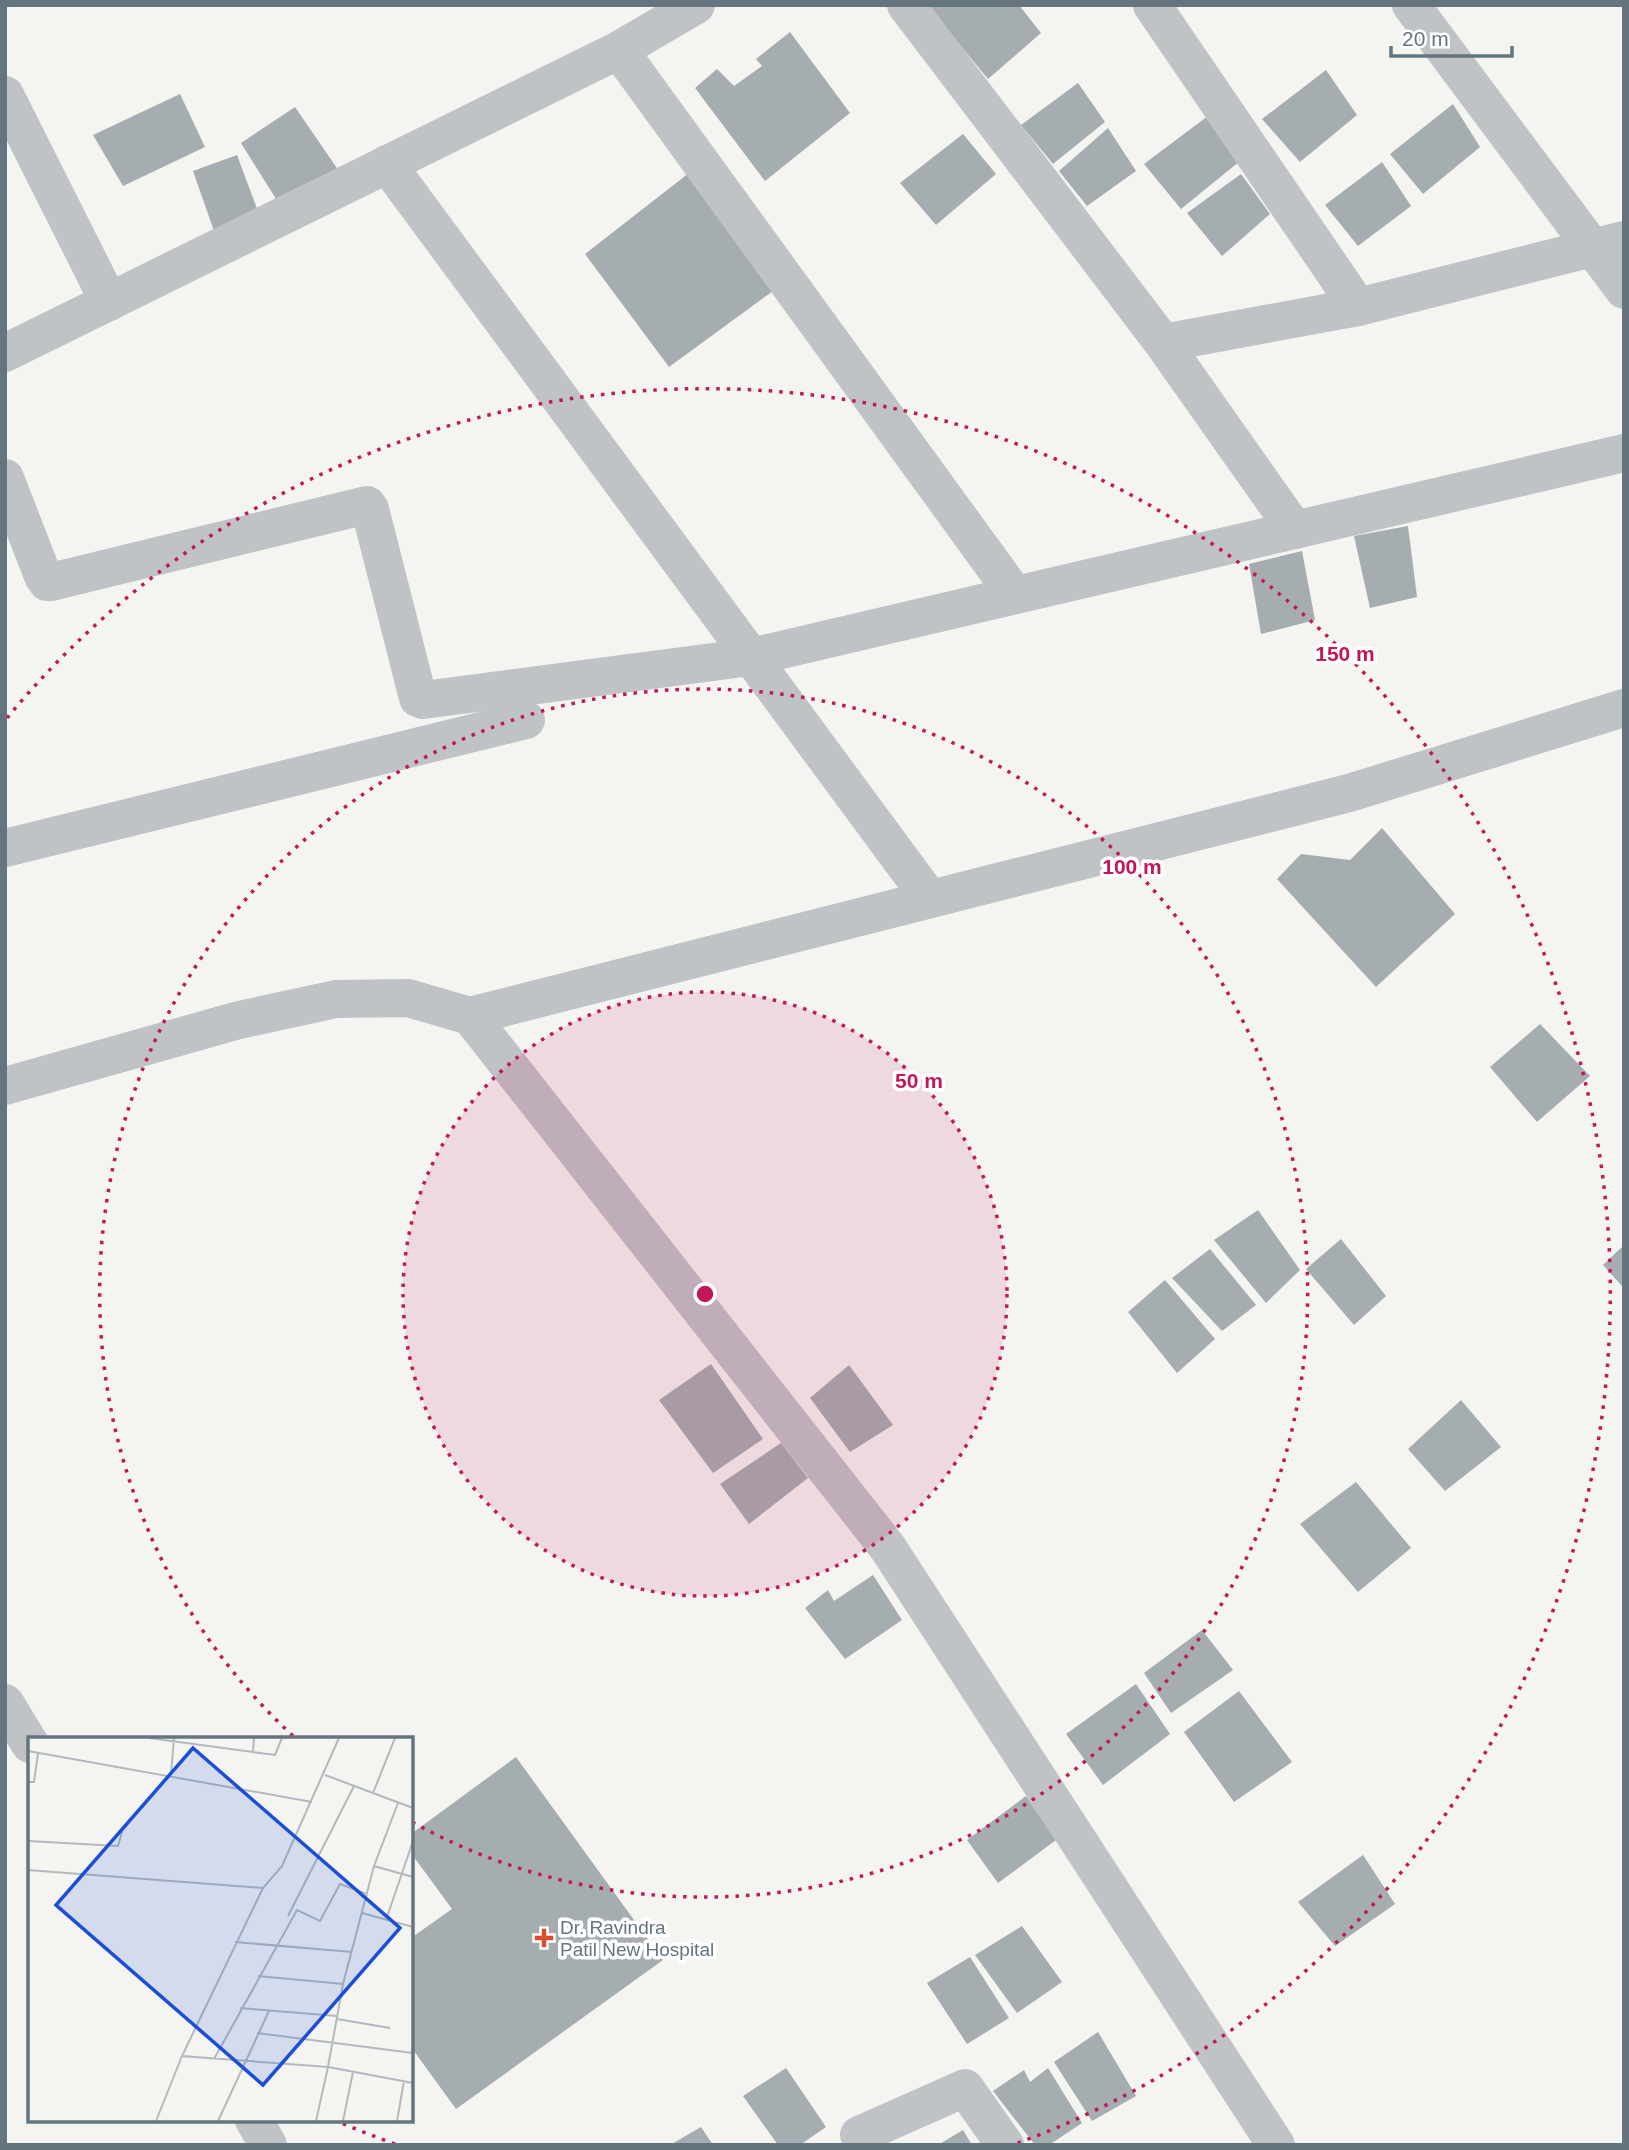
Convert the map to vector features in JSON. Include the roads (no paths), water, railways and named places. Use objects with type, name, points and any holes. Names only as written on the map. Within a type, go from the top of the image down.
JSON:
[{"type":"street","points":[[5,353],[619,50],[696,5]]},
{"type":"street","points":[[906,5],[1163,343],[1295,530]]},
{"type":"street","points":[[1152,5],[1358,307]]},
{"type":"street","points":[[1411,5],[1608,244],[1624,290]]},
{"type":"street","points":[[619,50],[1015,595]]},
{"type":"street","points":[[10,116],[108,302]]},
{"type":"street","points":[[387,164],[930,899]]},
{"type":"street","points":[[1163,343],[1358,307],[1608,244]]},
{"type":"street","points":[[5,478],[47,582],[367,505],[418,698],[421,700],[751,657],[1624,453]]},
{"type":"street","points":[[5,1086],[239,1020],[336,999],[408,998],[470,1016],[1349,793],[1624,708]]},
{"type":"street","points":[[5,848],[526,719]]},
{"type":"street","points":[[470,1016],[888,1548],[1276,2145]]},
{"type":"street","points":[[5,1703],[28,1741]]},
{"type":"street","points":[[859,2134],[965,2088],[1005,2145]]},
{"type":"street","points":[[255,2122],[268,2145]]},
{"type":"place","name":"Dr. Ravindra Patil New Hospital","points":[[544,1938]]}]
